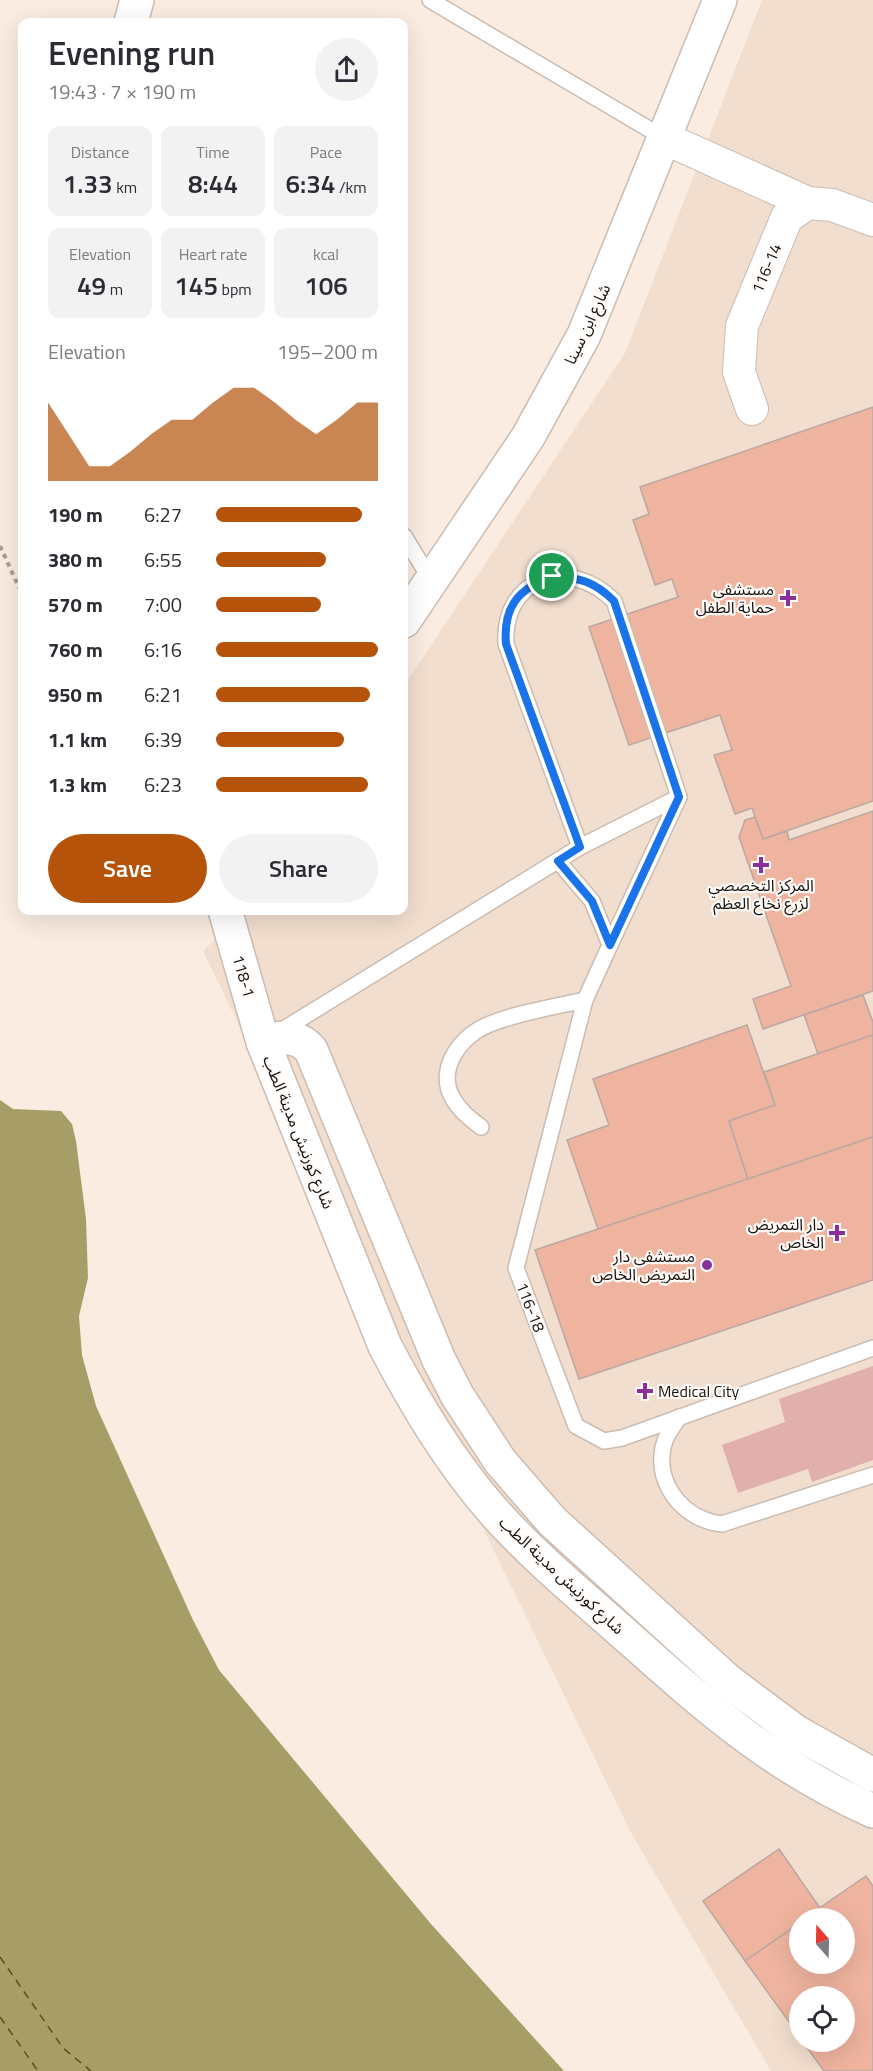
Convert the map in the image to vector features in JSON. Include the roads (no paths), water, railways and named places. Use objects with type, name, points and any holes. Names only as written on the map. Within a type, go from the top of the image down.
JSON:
[{"type":"street","points":[[132,18],[137,0]]},
{"type":"street","name":"شارع ابن سينا","points":[[408,615],[528,437],[558,387],[608,281],[720,0]]},
{"type":"street","points":[[664,138],[808,204],[832,205],[873,220]]},
{"type":"street","name":"116-14","points":[[752,409],[739,372],[742,326],[787,217],[808,204]]},
{"type":"street","name":"118-1","points":[[226,915],[263,1042]]},
{"type":"street","name":"شارع كورنيش مدينة الطب","points":[[873,1775],[823,1748],[761,1708],[581,1548],[525,1492],[477,1429],[439,1360],[311,1050],[301,1040],[287,1037],[263,1042],[385,1346],[408,1390],[463,1473],[529,1548],[721,1720],[791,1768],[873,1811]]},
{"type":"lane","points":[[430,0],[664,138]]},
{"type":"lane","points":[[408,542],[432,580]]},
{"type":"lane","points":[[263,1042],[580,847],[679,797],[614,601],[599,586],[576,578],[552,576],[533,583],[514,601],[504,623],[506,644],[580,847]]},
{"type":"lane","name":"116-18","points":[[679,797],[585,1000],[516,1268],[576,1426],[587,1434],[604,1441],[622,1438],[873,1348]]},
{"type":"lane","points":[[558,861],[592,901],[610,945]]},
{"type":"lane","points":[[481,1127],[464,1114],[451,1096],[447,1073],[455,1051],[473,1034],[490,1024],[585,1000]]},
{"type":"lane","points":[[679,1417],[666,1438],[662,1463],[666,1484],[693,1516],[707,1522],[722,1524],[873,1475]]},
{"type":"place","name":"مستشفى حماية الطفل","points":[[788,598]]},
{"type":"place","name":"المركز التخصصي لزرع نخاع العظم","points":[[761,865]]},
{"type":"place","name":"دار التمريض الخاص","points":[[837,1233]]},
{"type":"place","name":"مستشفى دار التمريض الخاص","points":[[707,1265]]},
{"type":"place","name":"Medical City","points":[[645,1391]]}]
